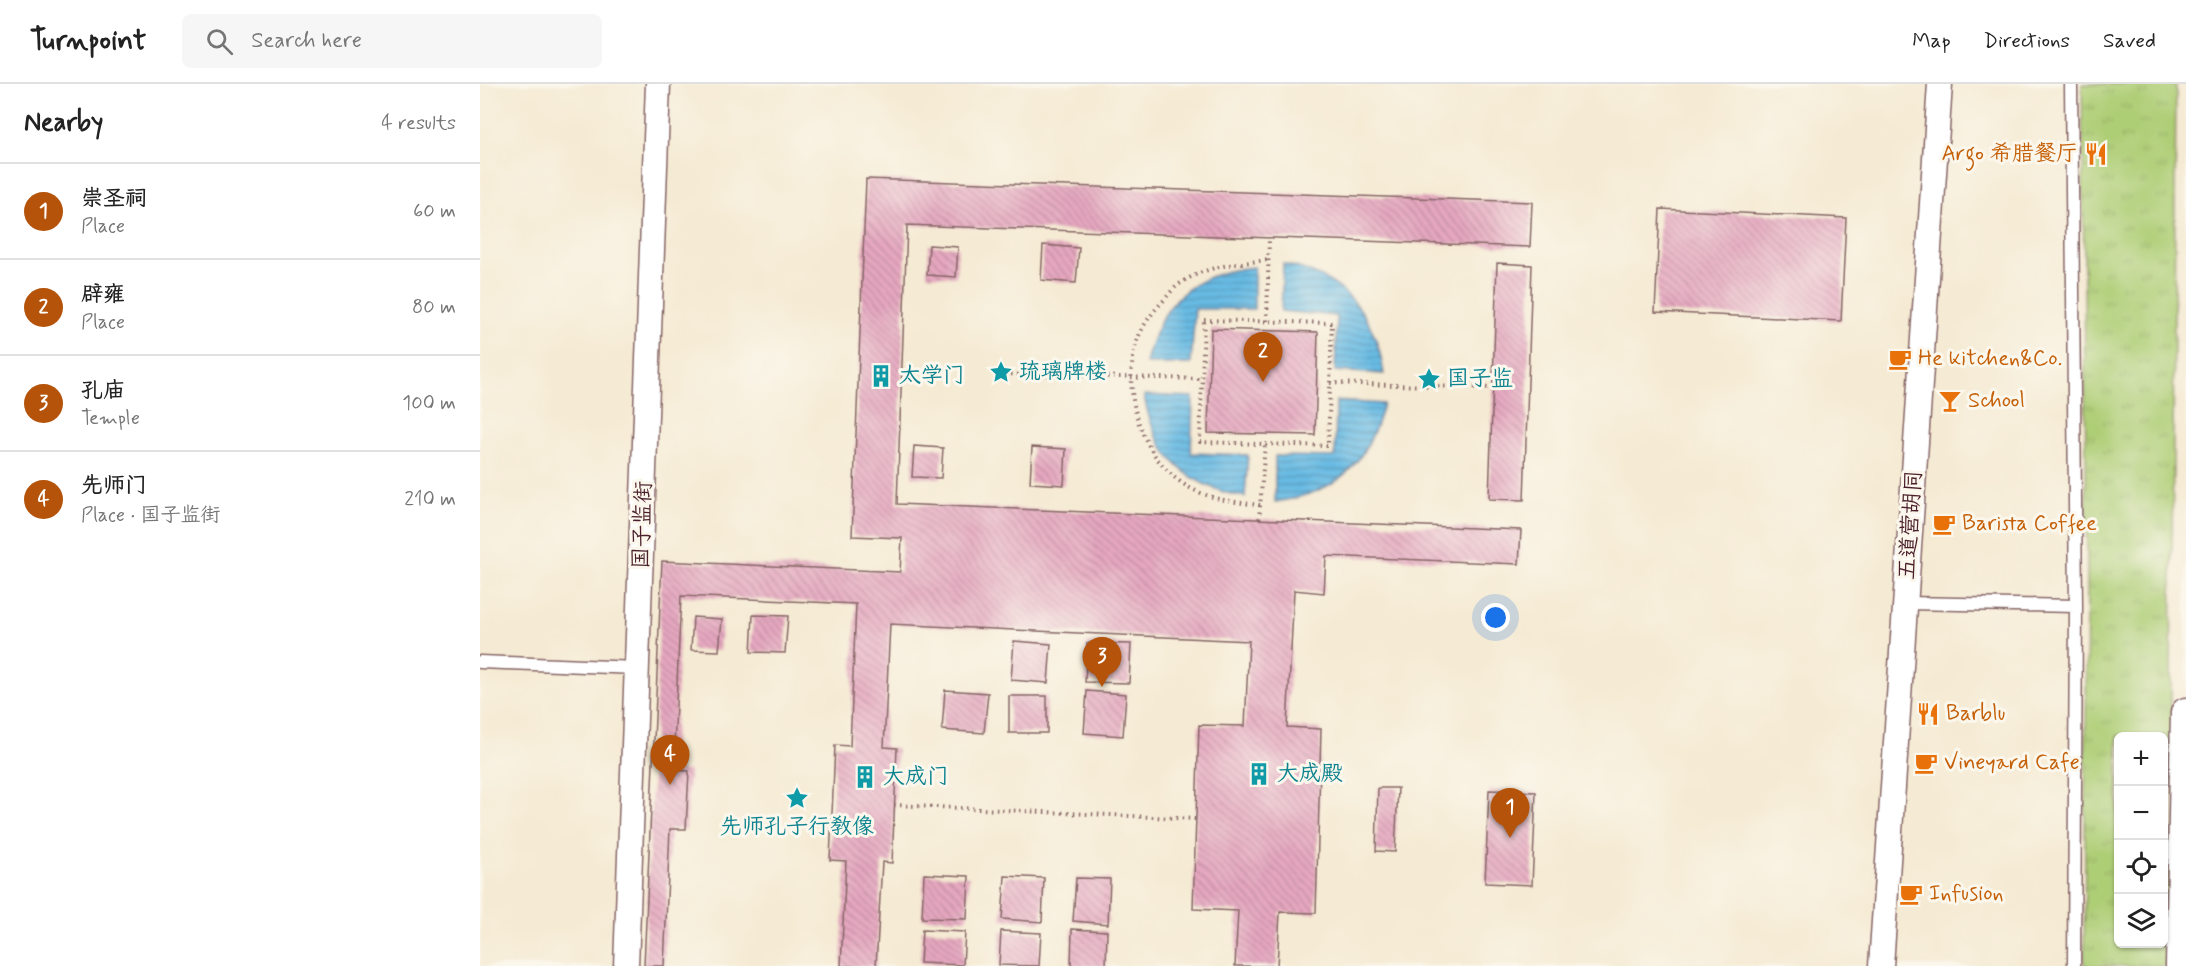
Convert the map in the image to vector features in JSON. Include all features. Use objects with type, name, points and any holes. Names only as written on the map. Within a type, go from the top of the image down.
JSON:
[{"type":"street","name":"国子监街","points":[[626,966],[658,84]]},
{"type":"street","name":"五道营胡同","points":[[1881,966],[1940,84]]},
{"type":"street","points":[[2181,966],[2186,712]]},
{"type":"lane","points":[[2071,84],[2076,606],[2074,966]]},
{"type":"lane","points":[[1905,603],[2076,606]]},
{"type":"lane","points":[[480,662],[637,668]]},
{"type":"path","points":[[1267,321],[1269,238]]},
{"type":"path","points":[[1260,505],[1221,501],[1183,483],[1157,461],[1138,422],[1131,378],[1136,343],[1152,312],[1177,286],[1215,266],[1268,260]]},
{"type":"path","points":[[1204,320],[1267,321],[1332,323],[1328,446],[1200,442],[1204,320]]},
{"type":"path","points":[[999,374],[1202,380]]},
{"type":"path","points":[[1330,383],[1493,388]]},
{"type":"path","points":[[1259,519],[1265,444]]},
{"type":"path","points":[[894,805],[1196,819]]},
{"type":"green space","points":[[2082,84],[2176,84],[2168,914],[2168,732],[2114,732],[2114,948],[2167,948],[2167,966],[2084,966],[2087,570]]},
{"type":"water","points":[[1283,264],[1323,278],[1353,301],[1373,332],[1384,374],[1335,371],[1337,316],[1281,311]]},
{"type":"water","points":[[1254,267],[1254,309],[1195,309],[1191,364],[1146,364],[1160,324],[1169,308],[1181,295],[1212,276]]},
{"type":"water","points":[[1144,395],[1193,397],[1191,453],[1248,455],[1245,497],[1206,485],[1190,476],[1176,464],[1156,435]]},
{"type":"water","points":[[1336,401],[1383,404],[1368,444],[1347,472],[1333,483],[1297,498],[1275,502],[1275,456],[1335,457]]},
{"type":"building","points":[[866,179],[1532,202],[1530,247],[907,225],[897,504],[1521,530],[1519,564],[1326,556],[1324,593],[1294,590],[1287,727],[1321,729],[1316,913],[1280,912],[1277,966],[1235,966],[1238,911],[1193,909],[1199,725],[1245,726],[1249,641],[890,624],[884,747],[897,748],[892,863],[882,862],[876,966],[841,966],[846,861],[830,860],[835,745],[850,746],[856,604],[681,596],[673,770],[689,771],[686,829],[670,829],[664,966],[644,966],[662,561],[900,572],[902,538],[852,536]]},
{"type":"building","points":[[1660,209],[1846,218],[1841,321],[1655,312]]},
{"type":"building","points":[[929,245],[958,247],[956,277],[927,275]]},
{"type":"building","points":[[1043,245],[1079,248],[1076,283],[1041,280]]},
{"type":"building","points":[[1497,263],[1532,265],[1524,500],[1489,499]]},
{"type":"building","points":[[1211,329],[1318,332],[1315,435],[1208,433]]},
{"type":"building","points":[[914,446],[943,448],[941,478],[912,477]]},
{"type":"building","points":[[1032,447],[1066,449],[1064,485],[1030,483]]},
{"type":"building","points":[[753,615],[788,616],[785,653],[751,652]]},
{"type":"building","points":[[693,617],[722,619],[719,651],[691,650]]},
{"type":"building","points":[[1014,641],[1051,644],[1048,683],[1011,680]]},
{"type":"building","points":[[1087,643],[1131,644],[1129,683],[1085,682]]},
{"type":"building","points":[[945,690],[988,693],[984,733],[942,730]]},
{"type":"building","points":[[1087,691],[1126,694],[1123,736],[1084,733]]},
{"type":"building","points":[[1009,696],[1047,696],[1047,733],[1009,733]]},
{"type":"building","points":[[1378,788],[1398,788],[1395,852],[1376,851]]},
{"type":"building","points":[[1489,790],[1536,792],[1532,885],[1485,883]]},
{"type":"building","points":[[924,874],[969,876],[967,919],[922,918]]},
{"type":"building","points":[[1005,876],[1044,878],[1042,922],[1002,919]]},
{"type":"building","points":[[1076,878],[1110,879],[1108,924],[1073,921]]},
{"type":"building","points":[[1072,929],[1107,931],[1106,966],[1071,966]]},
{"type":"building","points":[[922,930],[965,932],[963,965],[920,963]]},
{"type":"building","points":[[1001,931],[1041,933],[1039,966],[999,965]]},
{"type":"place","name":"Argo 希腊餐厅","points":[[2096,154]]},
{"type":"place","name":"He kitchen&Co.","points":[[1900,359]]},
{"type":"place","name":"琉璃牌楼","points":[[1001,372]]},
{"type":"place","name":"太学门","points":[[881,376]]},
{"type":"place","name":"国子监","points":[[1429,379]]},
{"type":"place","name":"辟雍","points":[[1263,382]]},
{"type":"place","name":"School","points":[[1950,401]]},
{"type":"place","name":"Barista Coffee","points":[[1944,524]]},
{"type":"place","name":"孔庙","points":[[1102,687]]},
{"type":"place","name":"Barblu","points":[[1928,714]]},
{"type":"place","name":"Vineyard Cafe","points":[[1926,763]]},
{"type":"place","name":"大成殿","points":[[1259,774]]},
{"type":"place","name":"大成门","points":[[865,777]]},
{"type":"place","name":"先师门","points":[[670,785]]},
{"type":"place","name":"先师孔子行教像","points":[[797,798]]},
{"type":"place","name":"崇圣祠","points":[[1510,838]]},
{"type":"place","name":"Infusion","points":[[1911,894]]}]
